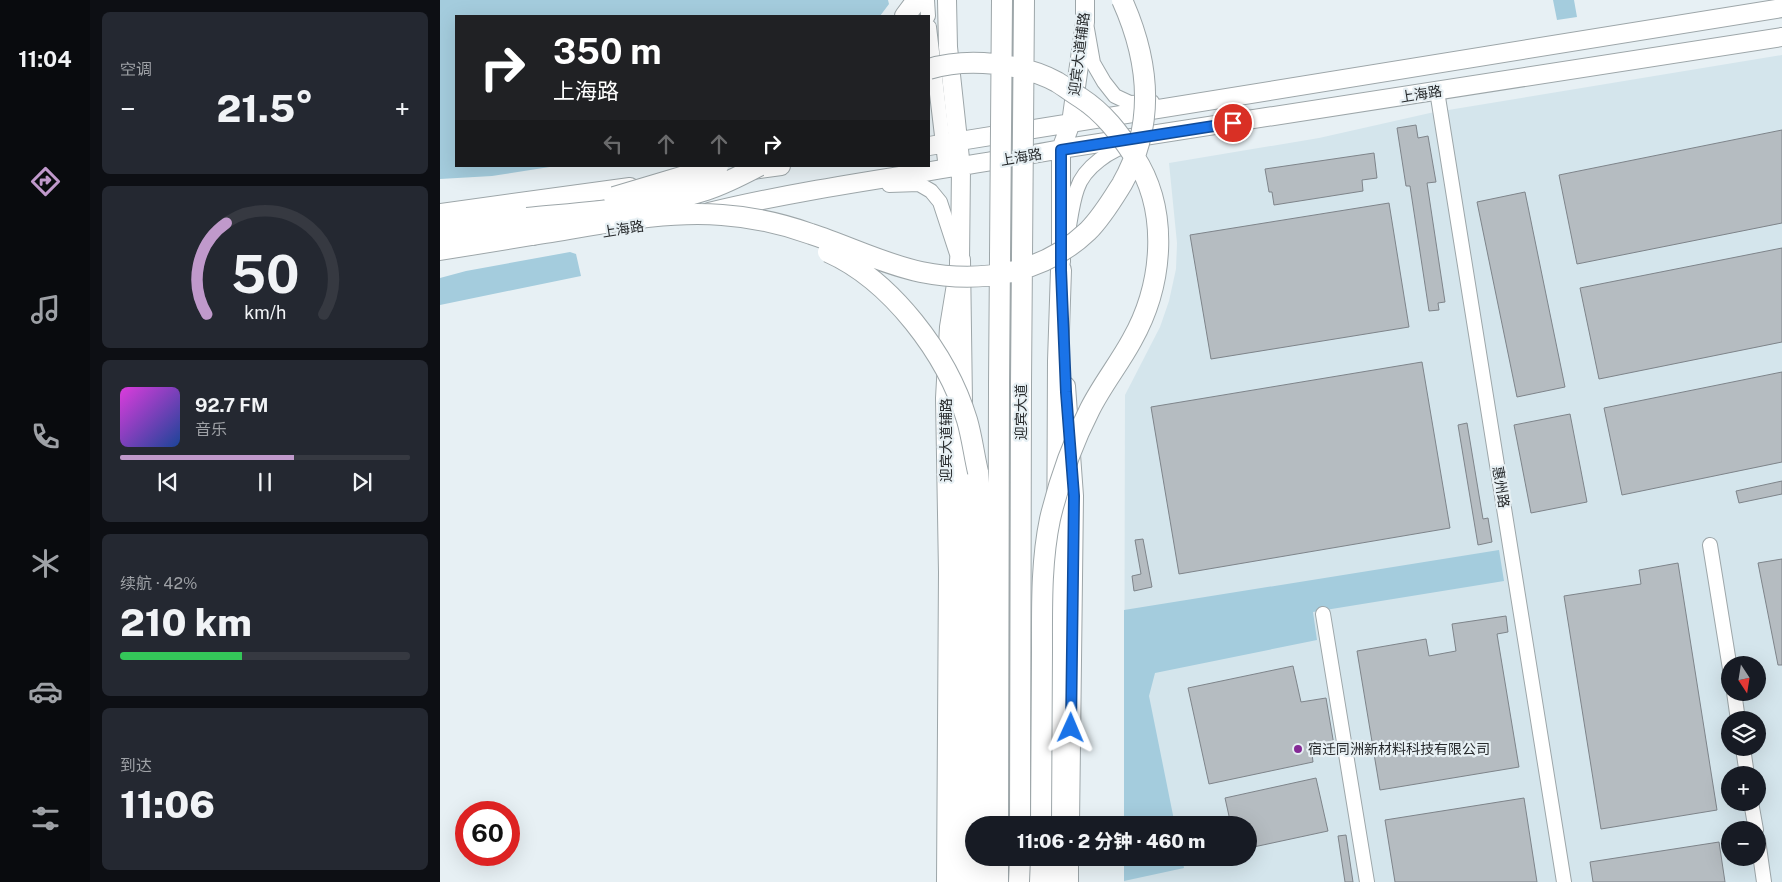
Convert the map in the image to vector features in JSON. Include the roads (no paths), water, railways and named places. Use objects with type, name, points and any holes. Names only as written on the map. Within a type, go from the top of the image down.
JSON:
[{"type":"highway","points":[[906,15],[919,0]]},
{"type":"highway","name":"迎宾大道","points":[[998,816],[1002,0]]},
{"type":"highway","name":"迎宾大道","points":[[1020,816],[1024,0]]},
{"type":"highway","points":[[530,226],[660,216],[721,215],[755,219],[790,228],[920,272],[955,277],[978,277],[1005,275],[1039,264],[1088,231],[1109,206],[1128,172],[1143,127],[1146,88],[1139,44],[1122,0]]},
{"type":"highway","points":[[930,69],[969,63],[1008,66],[1032,72],[1057,82],[1092,105],[1118,131],[1142,168],[1154,200],[1159,238],[1156,272],[1146,308],[1133,338],[1090,408],[1063,470],[1045,547],[1042,628],[1041,816]]},
{"type":"highway","points":[[530,226],[676,198],[706,190],[757,167]]},
{"type":"highway","points":[[440,250],[530,226],[631,193],[726,169]]},
{"type":"highway","points":[[440,231],[663,219],[690,219],[743,226],[780,233],[820,248],[859,269],[902,307],[940,360],[958,398],[967,420],[978,472],[982,530],[978,816]]},
{"type":"highway","points":[[960,260],[963,474],[962,882]]},
{"type":"highway","points":[[1056,816],[1058,360],[1061,270]]},
{"type":"highway","points":[[978,866],[978,882]]},
{"type":"highway","points":[[998,866],[998,882]]},
{"type":"highway","points":[[1020,866],[1020,882]]},
{"type":"main road","name":"迎宾大道辅路","points":[[946,882],[948,572],[945,398],[949,327],[960,260],[954,168],[943,144],[948,47],[947,0]]},
{"type":"main road","name":"迎宾大道辅路","points":[[1070,816],[1074,496],[1066,392],[1061,270],[1061,150],[1071,123],[1087,0]]},
{"type":"main road","name":"上海路","points":[[943,144],[1782,8]]},
{"type":"main road","points":[[1716,18],[1724,26],[1726,32],[1727,39],[1724,46]]},
{"type":"main road","name":"上海路","points":[[440,257],[660,224],[762,199],[1782,37]]},
{"type":"main road","points":[[440,213],[726,169],[763,167]]},
{"type":"main road","points":[[1069,882],[1070,866]]},
{"type":"street","points":[[919,0],[920,15]]},
{"type":"street","points":[[927,0],[928,15]]},
{"type":"street","points":[[1085,22],[1093,63],[1115,96],[1130,103],[1190,100],[1268,91]]},
{"type":"street","points":[[930,36],[943,144]]},
{"type":"street","name":"惠州路","points":[[1437,91],[1564,882]]},
{"type":"street","points":[[1061,270],[1077,188],[1084,176],[1105,155],[1119,147],[1233,128],[1272,117]]},
{"type":"street","points":[[726,169],[754,167]]},
{"type":"street","points":[[762,199],[867,187],[919,184],[931,191],[940,202],[960,260]]},
{"type":"street","points":[[1710,545],[1728,656]]},
{"type":"street","points":[[1323,614],[1367,882]]},
{"type":"street","points":[[1762,866],[1764,882]]},
{"type":"place","name":"宿迁同洲新材料科技有限公司","points":[[1298,749]]}]
